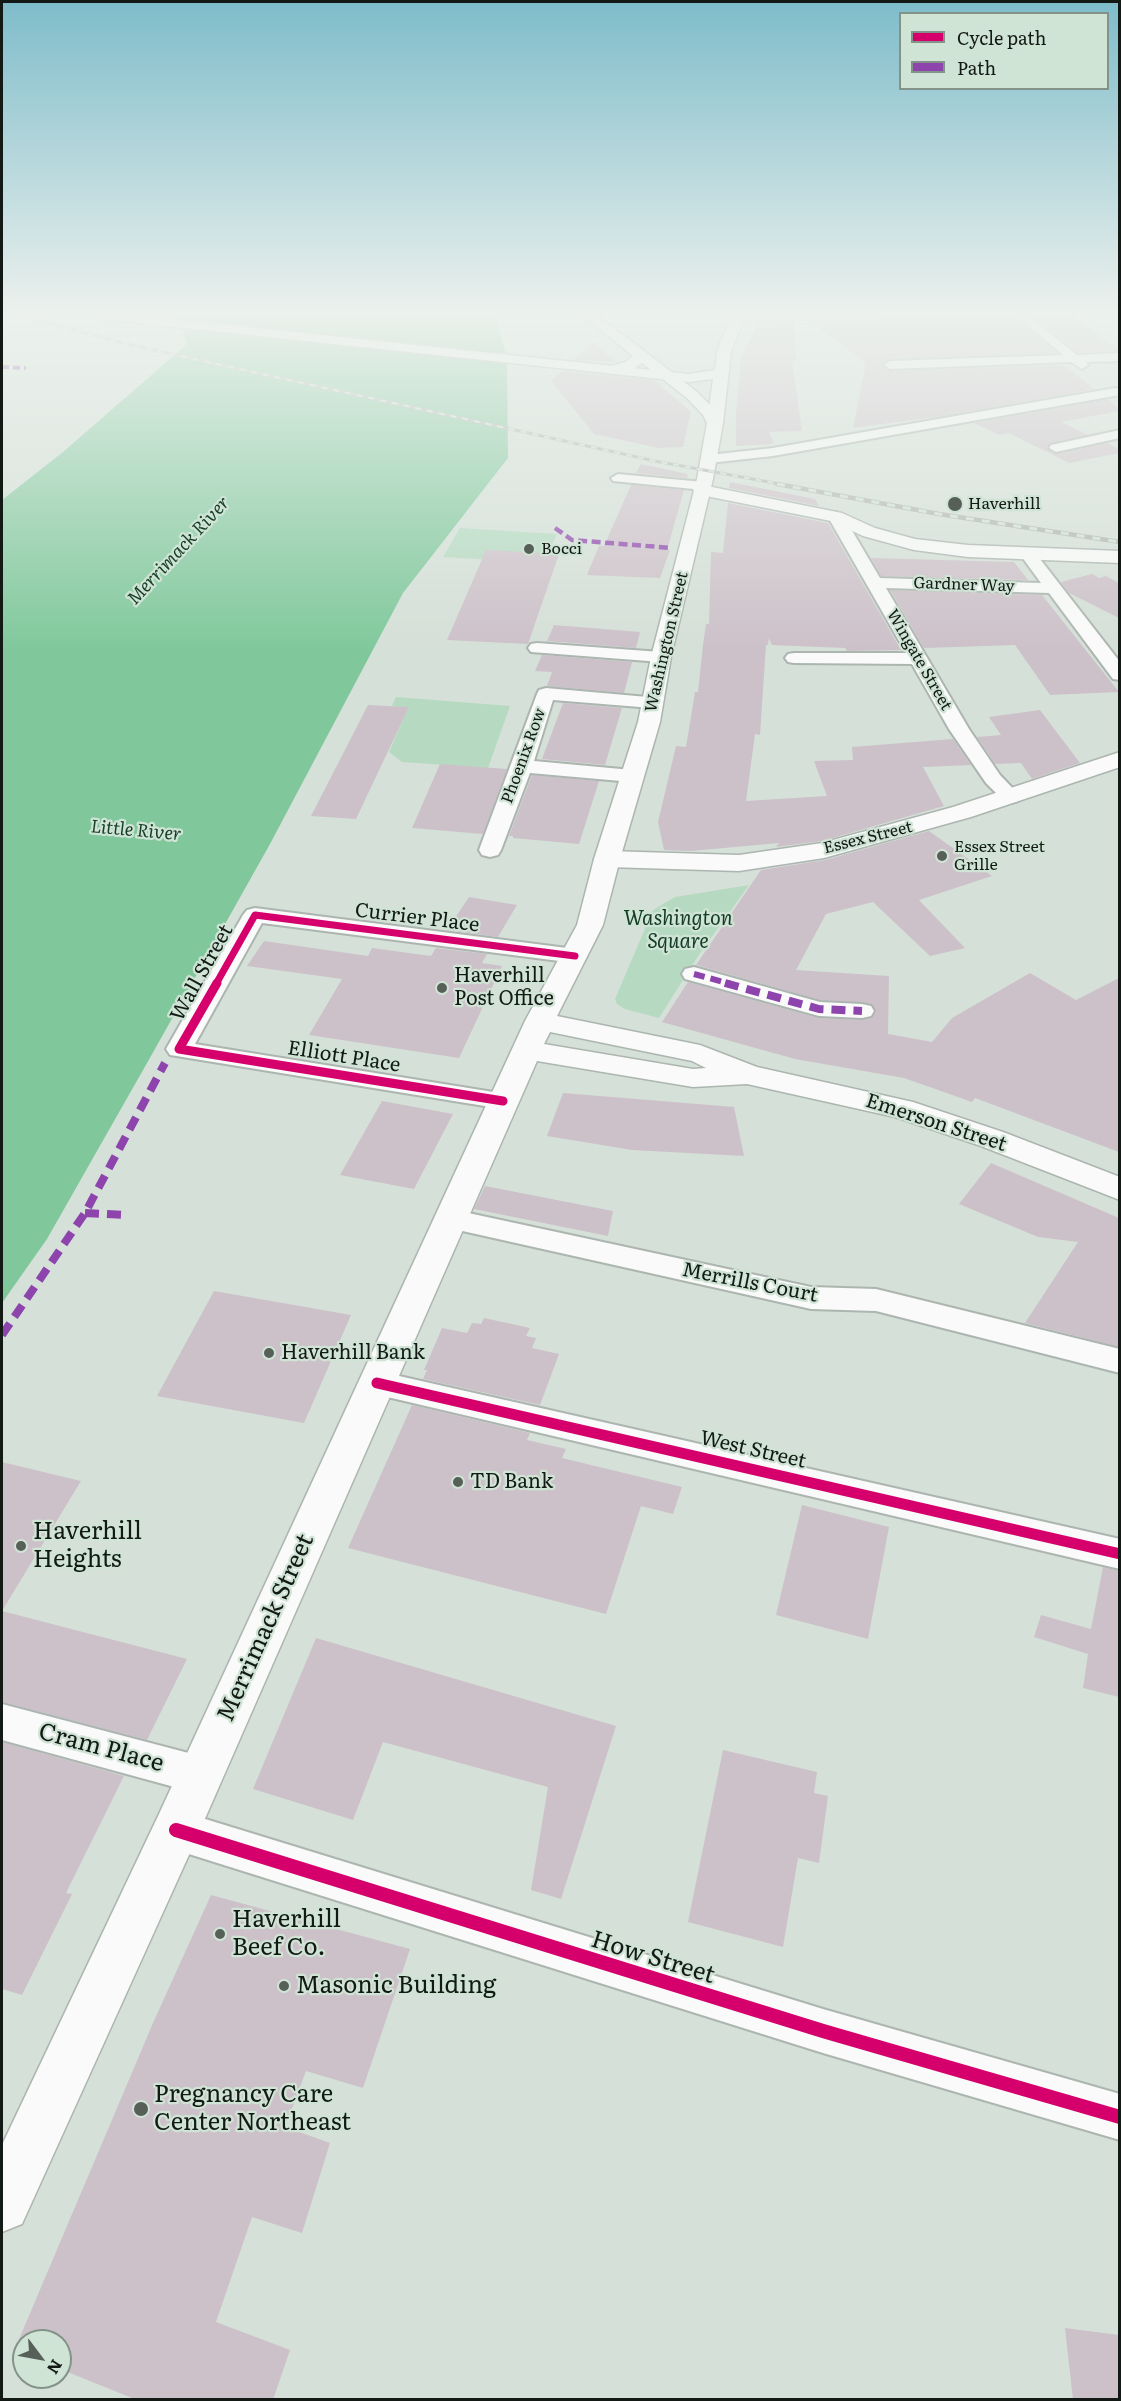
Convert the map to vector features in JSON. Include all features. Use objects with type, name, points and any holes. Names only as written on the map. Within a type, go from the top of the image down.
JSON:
[{"type":"main road","name":"Washington Street","points":[[607,859],[649,722],[661,657],[703,488],[715,427]]},
{"type":"main road","points":[[703,488],[836,517],[869,532],[914,544],[968,551],[1119,557]]},
{"type":"main road","name":"Essex Street","points":[[607,859],[739,863],[824,850],[874,838],[1011,797],[1119,759]]},
{"type":"main road","points":[[527,1050],[590,925],[607,859]]},
{"type":"main road","name":"Emerson Street","points":[[540,1021],[700,1054],[748,1075],[902,1108],[982,1135],[1119,1189]]},
{"type":"main road","name":"Emerson Street","points":[[527,1050],[693,1078],[748,1075]]},
{"type":"main road","name":"Merrimack Street","points":[[2,2204],[176,1830],[527,1050]]},
{"type":"street","points":[[709,459],[773,452],[921,427]]},
{"type":"street","points":[[1056,448],[1119,434]]},
{"type":"street","points":[[618,478],[703,488]]},
{"type":"street","name":"Wingate Street","points":[[836,517],[965,737],[993,779],[1011,797]]},
{"type":"street","points":[[1027,553],[1119,675]]},
{"type":"street","name":"Gardner Way","points":[[874,583],[1054,588]]},
{"type":"street","points":[[537,648],[661,657]]},
{"type":"street","points":[[794,658],[918,659]]},
{"type":"street","name":"Phoenix Row","points":[[490,850],[546,694],[652,702]]},
{"type":"street","points":[[522,766],[632,776]]},
{"type":"street","name":"Currier Place","points":[[255,915],[575,956]]},
{"type":"street","name":"Wall Street","points":[[180,1049],[255,915]]},
{"type":"street","points":[[694,974],[819,1009],[862,1011]]},
{"type":"street","name":"Elliott Place","points":[[180,1049],[503,1101]]},
{"type":"street","name":"Merrills Court","points":[[450,1219],[811,1298],[876,1300],[1119,1362]]},
{"type":"street","name":"West Street","points":[[377,1383],[1049,1536],[1119,1554]]},
{"type":"street","name":"Cram Place","points":[[2,1722],[200,1775]]},
{"type":"street","name":"How Street","points":[[176,1830],[811,2028],[1119,2117]]},
{"type":"green space","points":[[460,528],[557,534],[544,563],[443,557]]},
{"type":"green space","points":[[396,697],[510,706],[488,768],[402,762],[389,752],[408,708],[392,706]]},
{"type":"green space","name":"Washington Square","points":[[749,885],[698,956],[659,1018],[625,1009],[617,1004],[615,999],[653,910],[675,897]]},
{"type":"water","points":[[92,427],[508,427],[508,458],[403,593],[270,844],[151,1056],[47,1239],[2,1303],[2,500]]},
{"type":"building","points":[[588,427],[688,427],[683,447],[659,448],[594,434]]},
{"type":"building","points":[[736,427],[801,427],[802,431],[769,432],[774,444],[736,446]]},
{"type":"building","points":[[982,427],[1071,427],[1088,435],[1051,443],[1047,449],[1056,454],[1107,443],[1119,449],[1119,453],[1069,463],[1009,433],[999,435]]},
{"type":"building","points":[[641,464],[688,474],[687,478],[636,473]]},
{"type":"building","points":[[730,482],[815,499],[819,506],[729,488]]},
{"type":"building","points":[[631,485],[684,490],[667,550],[670,550],[660,578],[587,575],[599,546],[604,546]]},
{"type":"building","points":[[728,503],[828,523],[901,650],[847,651],[845,648],[772,645],[769,638],[768,645],[766,645],[760,735],[755,734],[746,801],[827,796],[814,761],[853,760],[852,747],[953,739],[971,765],[923,767],[944,806],[822,841],[776,847],[779,843],[691,851],[664,850],[658,822],[676,746],[686,747],[695,692],[698,692],[706,624],[709,624],[711,552],[723,553]]},
{"type":"building","points":[[486,550],[559,554],[528,644],[447,640]]},
{"type":"building","points":[[871,558],[1014,562],[1028,580],[881,576]]},
{"type":"building","points":[[1092,574],[1099,578],[1106,576],[1119,583],[1119,618],[1069,593],[1061,582]]},
{"type":"building","points":[[890,590],[1042,595],[1119,692],[1050,695],[1015,645],[924,648]]},
{"type":"building","points":[[554,625],[640,632],[636,648],[547,641]]},
{"type":"building","points":[[542,655],[632,662],[624,693],[547,686],[552,672],[535,671]]},
{"type":"building","points":[[563,703],[622,708],[605,765],[542,759]]},
{"type":"building","points":[[368,705],[409,707],[356,819],[311,816]]},
{"type":"building","points":[[1040,710],[1080,763],[1032,779],[1021,763],[995,764],[977,737],[1001,735],[989,717]]},
{"type":"building","points":[[440,764],[507,769],[483,834],[412,828]]},
{"type":"building","points":[[532,775],[599,781],[579,844],[509,836]]},
{"type":"building","points":[[929,831],[992,876],[919,900],[965,948],[930,956],[873,902],[826,914],[796,970],[889,976],[888,1034],[932,1042],[952,1018],[1030,973],[1076,1000],[1119,978],[1119,1152],[975,1098],[972,1102],[904,1078],[795,1059],[662,1022],[688,982],[818,1018],[862,1020],[871,1018],[876,1012],[871,1004],[820,1000],[696,965],[761,870],[825,860]]},
{"type":"building","points":[[469,897],[517,905],[498,937],[447,930]]},
{"type":"building","points":[[264,941],[368,956],[372,948],[431,956],[436,948],[487,954],[482,963],[502,966],[459,1058],[309,1035],[342,979],[247,966]]},
{"type":"building","points":[[563,1093],[734,1107],[744,1156],[632,1150],[547,1136]]},
{"type":"building","points":[[382,1101],[453,1114],[414,1189],[340,1175]]},
{"type":"building","points":[[991,1163],[1119,1218],[1119,1347],[1025,1323],[1078,1242],[1038,1237],[959,1204]]},
{"type":"building","points":[[485,1186],[613,1211],[608,1236],[474,1209]]},
{"type":"building","points":[[214,1291],[351,1315],[304,1423],[157,1396]]},
{"type":"building","points":[[484,1318],[530,1328],[526,1336],[536,1338],[532,1348],[559,1354],[540,1405],[423,1379],[427,1370],[424,1370],[442,1328],[467,1333],[472,1323],[481,1324]]},
{"type":"building","points":[[412,1405],[530,1433],[527,1440],[566,1449],[562,1458],[682,1487],[673,1514],[641,1506],[606,1614],[348,1548]]},
{"type":"building","name":"Haverhill Heights","points":[[2,1462],[81,1481],[2,1611]]},
{"type":"building","points":[[802,1505],[889,1527],[868,1639],[776,1615]]},
{"type":"building","points":[[1103,1567],[1119,1571],[1119,1697],[1083,1688],[1088,1654],[1034,1637],[1041,1615],[1091,1629]]},
{"type":"building","points":[[2,1611],[187,1659],[147,1740],[2,1702]]},
{"type":"building","points":[[316,1638],[616,1726],[561,1899],[531,1890],[548,1787],[383,1742],[353,1820],[253,1789]]},
{"type":"building","points":[[2,1742],[124,1776],[66,1893],[72,1894],[22,1995],[2,1989]]},
{"type":"building","points":[[723,1750],[817,1772],[814,1793],[828,1796],[819,1863],[798,1858],[783,1947],[688,1922]]},
{"type":"building","points":[[211,1895],[410,1949],[363,2088],[306,2071],[285,2127],[330,2143],[302,2233],[252,2217],[216,2322],[290,2350],[273,2400],[137,2400],[72,2374],[72,2329],[23,2329],[153,2023]]},
{"type":"building","points":[[1065,2328],[1119,2335],[1119,2400],[1073,2400]]},
{"type":"railway","points":[[502,427],[655,461],[785,485]]},
{"type":"railway","points":[[777,484],[939,514],[1120,542]]},
{"type":"marked path","points":[[555,528],[572,540],[672,548]]},
{"type":"marked path","points":[[694,974],[819,1009],[862,1011]]},
{"type":"marked path","points":[[2,1335],[85,1213],[165,1063]]},
{"type":"marked path","points":[[85,1213],[128,1215]]},
{"type":"cycle path","points":[[503,1101],[179,1049],[255,915],[575,956]]},
{"type":"cycle path","points":[[377,1383],[1120,1554]]},
{"type":"cycle path","points":[[176,1830],[823,2031],[1120,2117]]},
{"type":"place","name":"Haverhill","points":[[955,504]]},
{"type":"place","name":"Bocci","points":[[529,549]]},
{"type":"place","name":"Essex Street Grille","points":[[942,856]]},
{"type":"place","name":"Haverhill Post Office","points":[[442,988]]},
{"type":"place","name":"Haverhill Bank","points":[[269,1353]]},
{"type":"place","name":"TD Bank","points":[[458,1482]]},
{"type":"place","name":"Haverhill Heights","points":[[21,1546]]},
{"type":"place","name":"Haverhill Beef Co.","points":[[220,1934]]},
{"type":"place","name":"Masonic Building","points":[[284,1986]]},
{"type":"place","name":"Pregnancy Care Center Northeast","points":[[141,2109]]},
{"type":"water label","name":"Merrimack River","points":[[179,551]]},
{"type":"water label","name":"Little River","points":[[136,831]]}]
